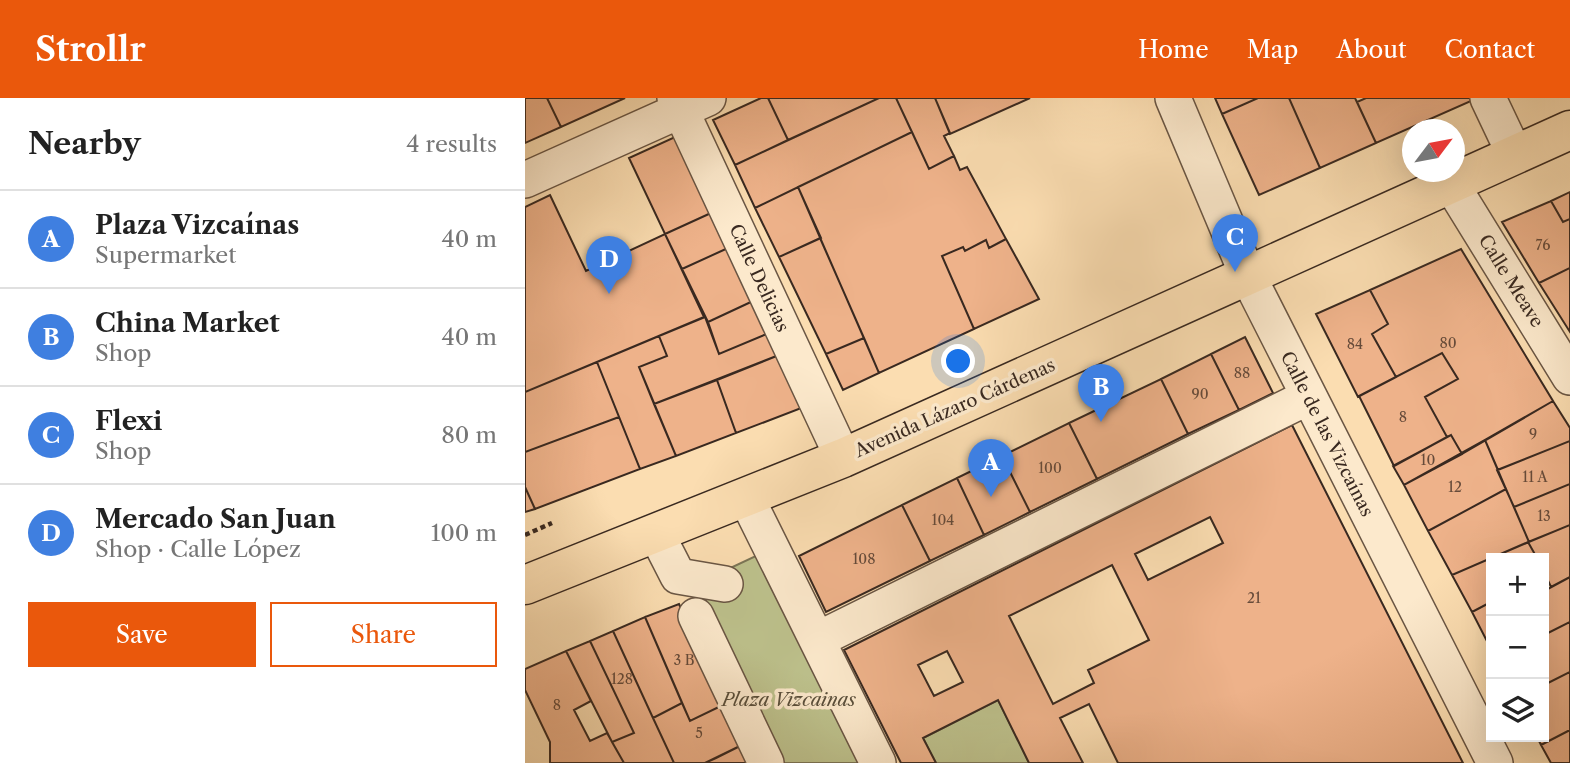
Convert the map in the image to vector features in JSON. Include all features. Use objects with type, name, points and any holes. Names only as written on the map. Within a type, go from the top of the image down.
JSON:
[{"type":"main road","name":"Avenida Lázaro Cárdenas","points":[[525,585],[843,458],[1570,130]]},
{"type":"street","name":"Calle de las Vizcaínas","points":[[1173,98],[1248,276],[1495,763]]},
{"type":"street","points":[[1488,98],[1515,155]]},
{"type":"street","points":[[525,180],[688,102]]},
{"type":"street","name":"Calle Delicias","points":[[688,102],[843,458]]},
{"type":"street","name":"Calle Meave","points":[[1451,184],[1570,377]]},
{"type":"street","points":[[817,640],[1308,397]]},
{"type":"street","points":[[746,496],[878,763]]},
{"type":"street","points":[[656,533],[678,576],[725,584]]},
{"type":"street","points":[[697,616],[766,763]]},
{"type":"path","points":[[525,535],[552,523]]},
{"type":"green space","name":"Plaza Vizcainas","points":[[760,554],[862,763],[778,763],[692,586]]},
{"type":"green space","points":[[998,700],[1029,763],[936,763],[923,738]]},
{"type":"building","points":[[525,98],[547,98],[561,127],[525,143]]},
{"type":"building","points":[[547,98],[625,98],[561,127]]},
{"type":"building","points":[[761,98],[768,98],[788,140],[735,165],[713,120]]},
{"type":"building","points":[[768,98],[879,98],[788,140]]},
{"type":"building","points":[[879,98],[896,98],[912,132],[755,208],[735,165]]},
{"type":"building","points":[[896,98],[935,98],[950,133],[944,136],[954,156],[929,169]]},
{"type":"building","points":[[935,98],[1030,98],[950,134]]},
{"type":"building","points":[[1215,98],[1258,98],[1222,114]]},
{"type":"building","points":[[1258,98],[1289,98],[1320,168],[1259,195],[1222,114]]},
{"type":"building","points":[[1289,98],[1355,98],[1376,143],[1320,168]]},
{"type":"building","points":[[1366,98],[1470,98],[1471,101],[1430,119],[1402,119],[1402,132],[1376,143],[1357,102]]},
{"type":"building","points":[[912,132],[929,169],[954,156],[960,170],[967,167],[1006,239],[989,248],[986,240],[965,251],[963,247],[942,256],[974,329],[879,373],[798,187]]},
{"type":"building","points":[[675,137],[711,213],[665,234],[629,158]]},
{"type":"building","points":[[798,187],[821,238],[779,257],[755,208]]},
{"type":"building","points":[[1570,192],[1570,219],[1563,222],[1551,201]]},
{"type":"building","points":[[550,195],[586,271],[665,234],[704,317],[525,392],[525,207]]},
{"type":"building","points":[[1551,201],[1563,222],[1570,219],[1570,268],[1539,283],[1502,222]]},
{"type":"building","points":[[711,213],[728,248],[682,269],[665,234]]},
{"type":"building","points":[[820,238],[864,338],[826,354],[779,257]]},
{"type":"building","points":[[1006,239],[1039,299],[974,329],[942,256],[963,247],[965,251],[986,240],[989,248]]},
{"type":"building","points":[[728,248],[753,301],[708,322],[682,269]]},
{"type":"building","points":[[1461,249],[1553,401],[1462,454],[1451,435],[1447,437],[1425,397],[1458,379],[1442,353],[1396,377],[1372,334],[1388,324],[1370,290]]},
{"type":"building","points":[[1570,268],[1570,332],[1539,283]]},
{"type":"building","points":[[1370,290],[1388,324],[1372,334],[1396,377],[1358,397],[1316,314]]},
{"type":"building","points":[[753,301],[769,333],[719,354],[708,322]]},
{"type":"building","points":[[705,317],[719,354],[769,333],[779,355],[654,404],[639,367],[667,356],[659,336]]},
{"type":"building","points":[[659,336],[667,356],[639,367],[676,456],[640,469],[597,362]]},
{"type":"building","points":[[1245,337],[1273,393],[1239,410],[1211,354]]},
{"type":"building","points":[[864,338],[879,373],[843,390],[826,354]]},
{"type":"building","points":[[1442,353],[1458,379],[1425,397],[1447,437],[1394,466],[1359,396]]},
{"type":"building","points":[[1211,354],[1239,410],[1188,434],[1161,379]]},
{"type":"building","points":[[779,355],[804,407],[736,433],[717,380]]},
{"type":"building","points":[[597,362],[619,417],[525,452],[525,392]]},
{"type":"building","points":[[1161,379],[1188,434],[1097,479],[1069,423]]},
{"type":"building","points":[[717,380],[736,433],[676,456],[654,404]]},
{"type":"building","points":[[1553,401],[1570,428],[1570,441],[1498,470],[1485,440]]},
{"type":"building","points":[[619,417],[640,469],[535,509],[525,487],[525,452]]},
{"type":"building","points":[[1069,423],[1097,479],[1030,512],[1002,456]]},
{"type":"building","points":[[1292,425],[1463,763],[1118,763],[1089,704],[1060,718],[1083,763],[1029,763],[998,700],[923,738],[936,763],[901,763],[844,650]],"holes":[[[1210,517],[1223,543],[1148,580],[1135,554]],[[1112,565],[1149,640],[1088,670],[1094,683],[1053,704],[1009,616]],[[947,651],[963,682],[934,696],[918,665]]]},
{"type":"building","points":[[1451,435],[1462,454],[1404,485],[1393,466]]},
{"type":"building","points":[[1485,440],[1506,489],[1428,531],[1404,485]]},
{"type":"building","points":[[1570,441],[1570,484],[1514,507],[1497,470]]},
{"type":"building","points":[[1002,456],[1030,512],[984,535],[957,478]]},
{"type":"building","points":[[957,478],[984,535],[930,561],[902,505]]},
{"type":"building","points":[[1570,484],[1570,525],[1529,542],[1514,507]]},
{"type":"building","points":[[525,487],[535,509],[525,512]]},
{"type":"building","points":[[1506,489],[1529,542],[1503,553],[1486,553],[1486,560],[1452,575],[1428,531]]},
{"type":"building","points":[[902,505],[930,561],[826,612],[799,556]]},
{"type":"building","points":[[1570,525],[1570,577],[1551,587],[1549,553],[1534,553],[1528,542]]},
{"type":"building","points":[[1528,542],[1534,553],[1503,553]]},
{"type":"building","points":[[1486,560],[1486,605],[1472,612],[1452,575]]},
{"type":"building","points":[[1570,577],[1570,622],[1549,632],[1549,616],[1549,588]]},
{"type":"building","points":[[679,604],[725,704],[690,721],[645,617]]},
{"type":"building","points":[[1486,605],[1486,639],[1472,612]]},
{"type":"building","points":[[645,617],[682,703],[653,718],[613,631]]},
{"type":"building","points":[[1570,622],[1570,672],[1549,682],[1549,679],[1549,632]]},
{"type":"building","points":[[613,631],[674,763],[624,763],[612,742],[634,733],[590,641]]},
{"type":"building","points":[[590,641],[634,733],[612,742],[566,651]]},
{"type":"building","points":[[566,651],[591,701],[574,710],[590,741],[607,733],[624,763],[550,763],[550,742],[525,690],[525,669]]},
{"type":"building","points":[[1570,672],[1570,730],[1549,741],[1549,682]]},
{"type":"building","points":[[682,703],[690,721],[725,704],[744,744],[705,763],[674,763],[653,718]]},
{"type":"building","points":[[1570,730],[1570,763],[1551,763],[1541,745]]},
{"type":"building","points":[[744,744],[753,763],[705,763],[716,758]]},
{"type":"place","name":"Flexi","points":[[1235,272]]},
{"type":"place","name":"Mercado San Juan","points":[[609,294]]},
{"type":"place","name":"China Market","points":[[1101,422]]},
{"type":"place","name":"Plaza Vizcaínas","points":[[991,497]]}]
